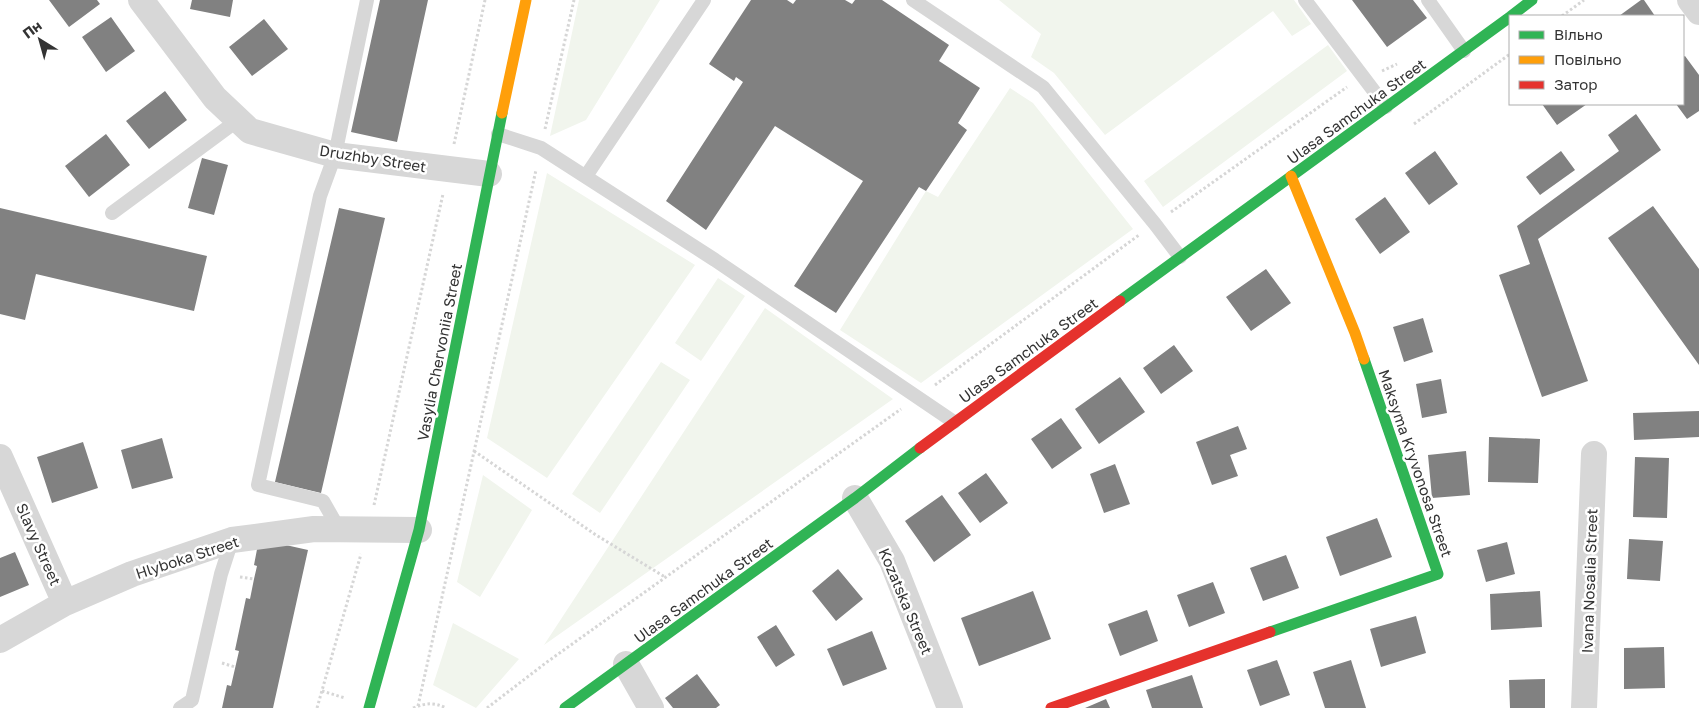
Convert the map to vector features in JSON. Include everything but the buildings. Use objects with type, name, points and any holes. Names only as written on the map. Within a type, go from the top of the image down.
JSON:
[{"type":"street","name":"Druzhby Street","points":[[141,0],[215,98],[250,131],[335,155],[489,174]]},
{"type":"street","name":"Vasylia Chervoniia Street","points":[[369,708],[419,530],[489,174],[526,0]]},
{"type":"street","name":"Ulasa Samchuka Street","points":[[1511,15],[1532,0]]},
{"type":"street","points":[[1690,0],[1699,12]]},
{"type":"street","name":"Ulasa Samchuka Street","points":[[565,708],[855,498],[954,422],[1509,17]]},
{"type":"street","name":"Maksyma Kryvonosa Street","points":[[1051,708],[1438,574],[1355,333],[1291,176]]},
{"type":"street","name":"Ivana Nosalia Street","points":[[1584,708],[1594,454]]},
{"type":"street","name":"Slavy Street","points":[[0,457],[65,602]]},
{"type":"street","name":"Kozatska Street","points":[[855,498],[892,561],[950,708]]},
{"type":"street","name":"Hlyboka Street","points":[[0,640],[65,602],[132,574],[232,540],[314,529],[368,528],[419,530]]},
{"type":"street","points":[[626,664],[651,708]]},
{"type":"lane","points":[[339,529],[322,501],[258,485],[320,196],[335,155],[367,0]]},
{"type":"lane","points":[[586,176],[704,0]]},
{"type":"lane","points":[[913,0],[1043,87],[1155,224],[1180,258]]},
{"type":"lane","points":[[1306,0],[1386,107]]},
{"type":"lane","points":[[1428,0],[1464,51]]},
{"type":"lane","points":[[112,213],[238,120]]},
{"type":"lane","points":[[498,134],[541,148],[586,176],[754,286],[954,422]]},
{"type":"lane","points":[[180,708],[192,700],[232,540]]},
{"type":"path","points":[[317,708],[381,477],[485,0]]},
{"type":"path","points":[[418,706],[574,0]]},
{"type":"path","points":[[1563,15],[1584,0]]},
{"type":"path","points":[[486,708],[665,577],[917,398],[1342,88],[1366,79],[1404,60]]},
{"type":"path","points":[[474,451],[596,534],[665,577]]},
{"type":"path","points":[[413,708],[424,704],[446,708]]},
{"type":"shaded area","points":[[579,0],[660,0],[586,120],[550,136]]},
{"type":"shaded area","points":[[999,0],[1294,0],[1311,24],[1292,36],[1273,11],[1105,135],[1054,73],[1031,57],[1041,34]]},
{"type":"shaded area","points":[[1328,45],[1347,71],[1163,207],[1144,181]]},
{"type":"shaded area","points":[[1010,88],[1033,103],[1133,229],[921,383],[840,330],[926,191],[938,197]]},
{"type":"shaded area","points":[[547,173],[695,265],[547,478],[487,438]]},
{"type":"shaded area","points":[[718,278],[745,296],[701,361],[675,343]]},
{"type":"shaded area","points":[[765,308],[893,399],[544,645]]},
{"type":"shaded area","points":[[661,362],[690,380],[600,513],[572,494]]},
{"type":"shaded area","points":[[483,475],[532,510],[480,597],[457,582]]},
{"type":"shaded area","points":[[453,623],[519,659],[476,708],[433,685]]},
{"type":"traffic: fast","points":[[1512,15],[1532,0]]},
{"type":"traffic: fast","points":[[1120,301],[1509,18]]},
{"type":"traffic: fast","points":[[369,708],[419,530],[502,113]]},
{"type":"traffic: fast","points":[[1270,632],[1438,574],[1364,359]]},
{"type":"traffic: fast","points":[[565,708],[855,498],[920,448]]},
{"type":"traffic: slow","points":[[502,113],[526,0]]},
{"type":"traffic: slow","points":[[1291,176],[1364,359]]},
{"type":"traffic: jam","points":[[920,448],[1120,301]]},
{"type":"traffic: jam","points":[[1051,708],[1270,632]]}]
